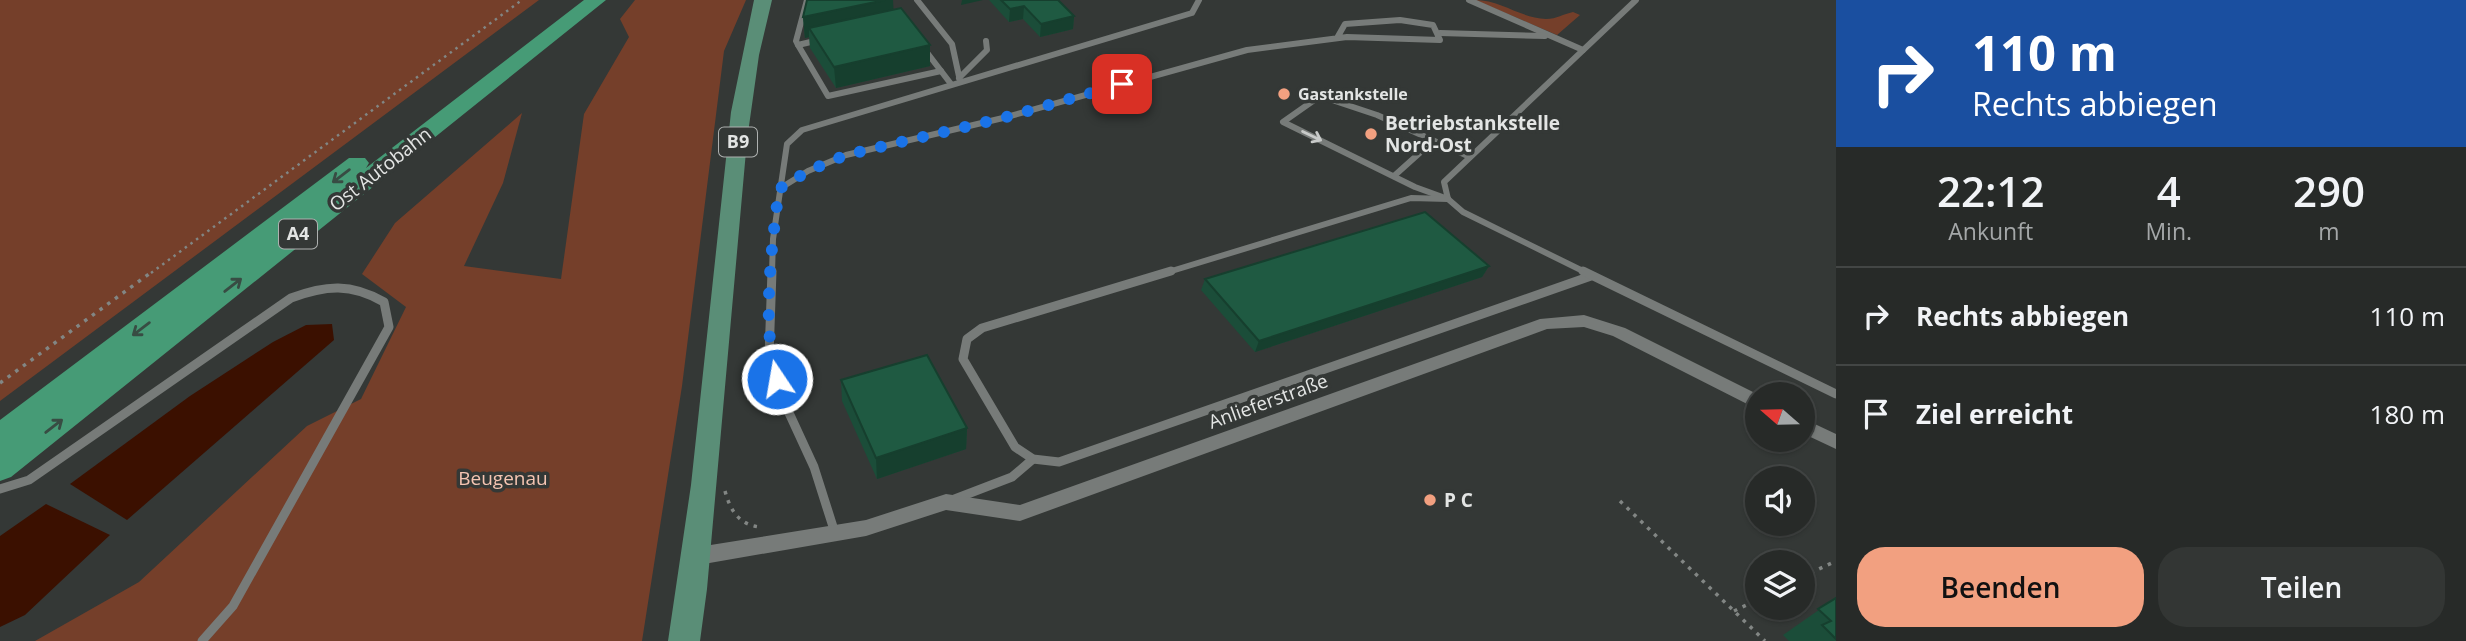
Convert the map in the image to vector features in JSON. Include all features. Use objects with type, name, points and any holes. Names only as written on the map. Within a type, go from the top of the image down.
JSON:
[{"type":"highway","name":"Ost Autobahn","points":[[0,437],[570,0]]},
{"type":"highway","name":"Ost Autobahn","points":[[0,468],[596,0]]},
{"type":"main road","name":"B9","points":[[684,641],[698,556],[736,155],[748,68],[763,0]]},
{"type":"street","name":"Anlieferstraße","points":[[698,556],[866,528],[946,502],[1020,513],[1546,323],[1584,321],[1619,332],[1745,396]]},
{"type":"street","points":[[1815,432],[1836,442]]},
{"type":"lane","points":[[807,0],[796,41],[828,96],[941,71]]},
{"type":"lane","points":[[916,0],[952,44],[960,80]]},
{"type":"lane","points":[[835,533],[814,467],[784,402],[769,356],[773,239],[787,144],[802,130],[960,80],[1192,13],[1199,5],[1199,0]]},
{"type":"lane","points":[[1469,0],[1583,50]]},
{"type":"lane","points":[[1448,199],[1444,183],[1636,0]]},
{"type":"lane","points":[[779,189],[808,171],[846,155],[1003,118],[1213,58],[1291,42],[1337,38],[1440,40],[1440,33],[1433,25],[1419,21],[1366,20],[1345,24],[1337,38]]},
{"type":"lane","points":[[1440,33],[1552,37]]},
{"type":"lane","points":[[798,45],[824,39]]},
{"type":"lane","points":[[919,41],[951,84]]},
{"type":"lane","points":[[960,80],[987,50],[986,41]]},
{"type":"lane","points":[[1470,158],[1377,115],[1320,96],[1283,122],[1448,199],[1463,212],[1836,394]]},
{"type":"lane","points":[[1394,176],[1433,141]]},
{"type":"lane","points":[[1448,199],[1410,198],[982,328],[967,339],[963,359],[1015,447],[1033,459],[1059,462],[1591,276]]},
{"type":"lane","points":[[0,489],[29,480],[291,298],[327,285],[361,288],[384,302],[390,327],[233,606],[202,641]]},
{"type":"lane","points":[[946,502],[1012,477],[1033,459]]},
{"type":"path","points":[[0,383],[522,0]]},
{"type":"path","points":[[1620,501],[1765,641]]},
{"type":"path","points":[[1815,571],[1836,561]]},
{"type":"path","points":[[1734,611],[1745,606]]},
{"type":"green space","points":[[0,0],[539,0],[0,401]]},
{"type":"green space","name":"Beugenau","points":[[635,0],[746,0],[724,51],[682,386],[642,641],[35,641],[139,582],[307,426],[361,399],[406,307],[362,274],[395,223],[522,113],[503,183],[464,266],[561,279],[584,114],[629,37],[620,19]]},
{"type":"green space","points":[[1475,0],[1493,3],[1537,18],[1550,19],[1573,12],[1580,15],[1557,35]]},
{"type":"shaded area","points":[[332,324],[334,340],[127,520],[70,484],[190,396],[273,342],[306,325]]},
{"type":"shaded area","points":[[46,504],[110,535],[25,615],[0,627],[0,536]]},
{"type":"building","points":[[807,0],[885,0],[803,17]]},
{"type":"building","points":[[1001,0],[1058,0],[1074,16],[1041,24],[1024,6],[1010,9]]},
{"type":"building","points":[[901,8],[930,45],[834,67],[809,28]]},
{"type":"building","points":[[1425,212],[1489,266],[1259,341],[1205,279]]},
{"type":"building","points":[[927,355],[967,428],[876,458],[841,380]]},
{"type":"building","points":[[1836,598],[1836,639],[1822,625],[1831,621],[1818,609]]},
{"type":"place","name":"Gastankstelle","points":[[1284,94]]},
{"type":"place","name":"Betriebstankstelle Nord-Ost","points":[[1371,134]]},
{"type":"place","name":"P C","points":[[1430,500]]},
{"type":"route","points":[[777,379],[769,356],[773,239],[779,189],[808,171],[846,155],[1003,118],[1122,84]]}]
